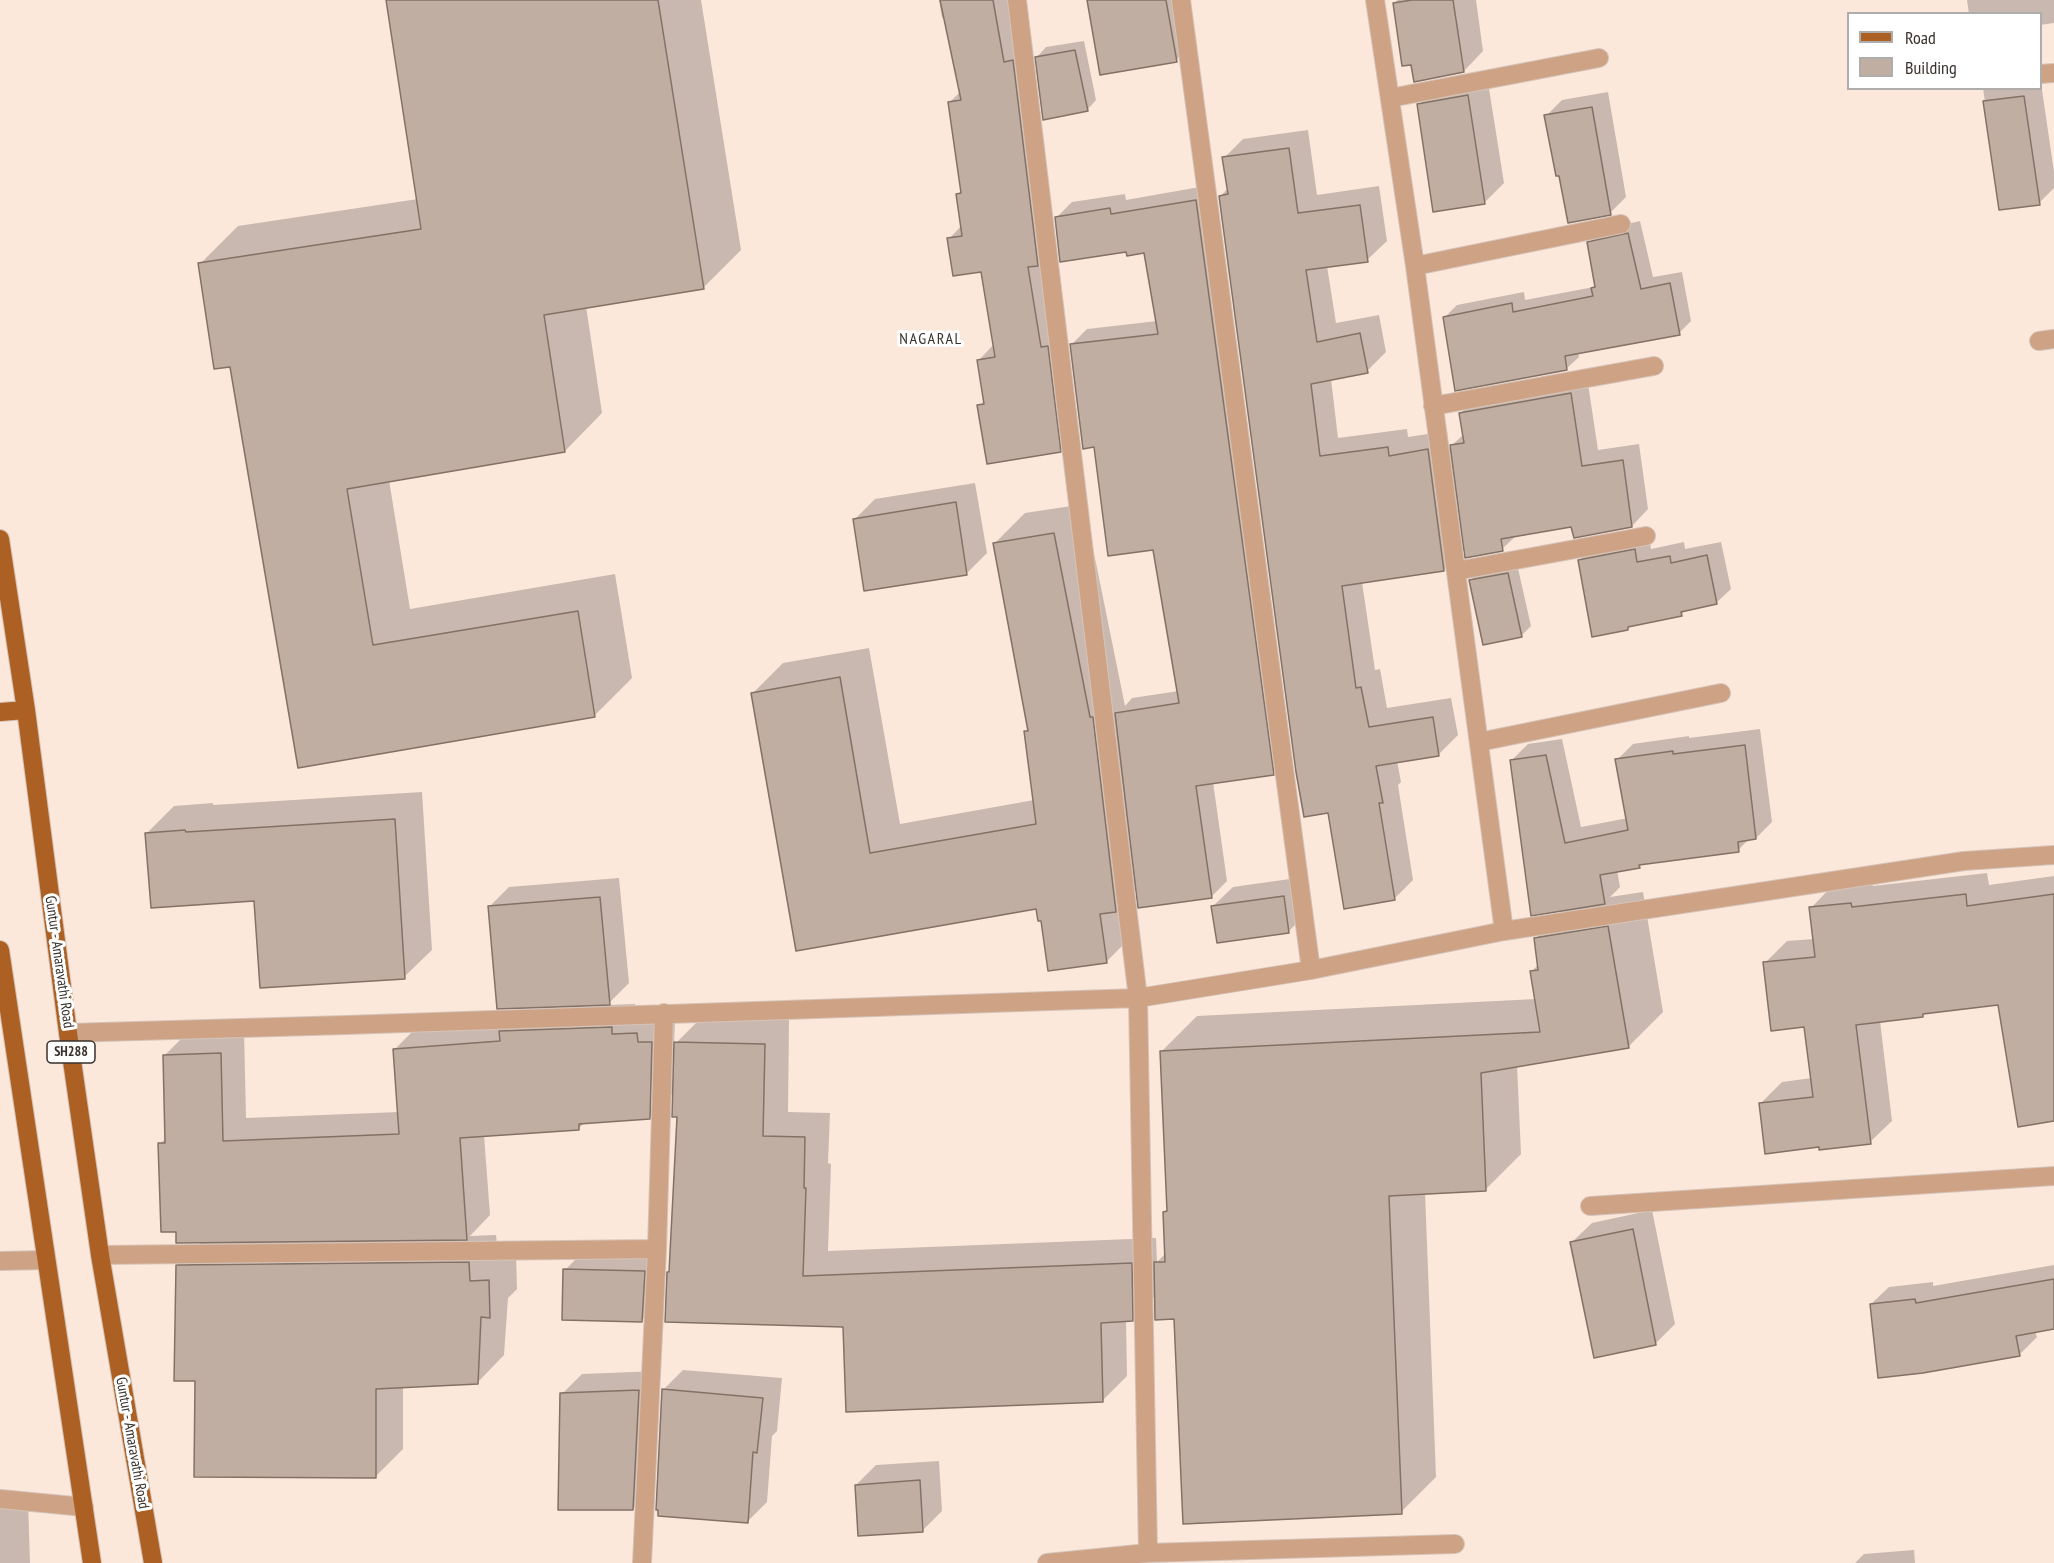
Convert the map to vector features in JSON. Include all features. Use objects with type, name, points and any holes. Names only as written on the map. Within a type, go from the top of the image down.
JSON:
[{"type":"main road","name":"Guntur - Amaravathi Road","points":[[0,539],[26,710],[68,1033],[100,1255],[153,1563]]},
{"type":"main road","points":[[0,712],[26,710]]},
{"type":"main road","points":[[0,950],[92,1563]]},
{"type":"street","points":[[1017,0],[1138,998],[1149,1553]]},
{"type":"street","points":[[1181,0],[1311,970]]},
{"type":"street","points":[[1376,0],[1415,266],[1504,931]]},
{"type":"street","points":[[1390,98],[1599,58]]},
{"type":"street","points":[[1415,266],[1621,224]]},
{"type":"street","points":[[1433,406],[1654,366]]},
{"type":"street","points":[[1456,571],[1646,536]]},
{"type":"street","points":[[1479,742],[1721,693]]},
{"type":"street","points":[[68,1033],[1138,998],[1311,970],[1504,931],[1964,861],[2054,855]]},
{"type":"street","points":[[642,1563],[657,1249],[664,1013]]},
{"type":"street","points":[[1590,1206],[2054,1176]]},
{"type":"street","points":[[100,1255],[657,1249]]},
{"type":"street","points":[[0,1261],[46,1260]]},
{"type":"street","points":[[0,1499],[84,1507]]},
{"type":"street","points":[[1047,1563],[1149,1553],[1455,1544]]},
{"type":"building","points":[[386,0],[658,0],[704,289],[544,315],[565,452],[347,489],[373,645],[578,611],[595,717],[298,768],[230,367],[214,369],[198,263],[421,229]]},
{"type":"building","points":[[940,0],[993,0],[1004,62],[1013,60],[1038,266],[1028,267],[1041,347],[1048,346],[1061,452],[987,464],[977,405],[984,404],[977,360],[995,357],[981,272],[953,276],[947,238],[962,236],[956,194],[961,193],[948,102],[961,100]]},
{"type":"building","points":[[1087,0],[1166,0],[1177,62],[1100,75]]},
{"type":"building","points":[[1412,0],[1453,0],[1464,72],[1414,82],[1411,65],[1402,66],[1393,3]]},
{"type":"building","points":[[1075,50],[1088,111],[1043,120],[1035,57]]},
{"type":"building","points":[[1468,95],[1485,204],[1433,212],[1417,104]]},
{"type":"building","points":[[2024,96],[2040,205],[1999,210],[1983,101]]},
{"type":"building","points":[[1592,107],[1611,215],[1568,223],[1544,115]]},
{"type":"building","points":[[1289,148],[1298,213],[1360,205],[1368,262],[1306,270],[1317,342],[1360,333],[1368,373],[1311,384],[1320,456],[1388,447],[1389,456],[1428,449],[1444,571],[1342,586],[1356,688],[1361,687],[1369,727],[1433,717],[1439,756],[1376,766],[1383,803],[1379,803],[1395,900],[1344,909],[1328,813],[1304,817],[1296,772],[1219,196],[1228,194],[1222,157]]},
{"type":"building","points":[[1196,200],[1274,775],[1196,786],[1212,898],[1138,908],[1115,713],[1179,703],[1153,550],[1108,556],[1094,447],[1083,449],[1070,344],[1158,334],[1144,253],[1127,256],[1126,252],[1060,262],[1055,217],[1110,208],[1111,214]]},
{"type":"building","points":[[1628,233],[1641,289],[1670,283],[1680,335],[1565,356],[1567,370],[1455,391],[1443,317],[1512,303],[1513,312],[1593,296],[1591,288],[1595,287],[1587,242]]},
{"type":"building","points":[[1571,393],[1582,466],[1623,460],[1632,527],[1574,538],[1571,527],[1501,539],[1503,551],[1465,558],[1450,445],[1464,443],[1459,413]]},
{"type":"building","points":[[956,502],[967,575],[864,591],[853,519]]},
{"type":"building","points":[[1054,533],[1090,717],[1093,717],[1116,912],[1100,914],[1107,963],[1048,971],[1041,921],[1038,921],[1036,909],[796,951],[751,693],[840,677],[870,853],[1036,824],[1024,731],[1028,731],[993,543]]},
{"type":"building","points":[[1635,549],[1637,562],[1670,556],[1671,563],[1707,555],[1717,604],[1681,612],[1682,616],[1592,637],[1578,560]]},
{"type":"building","points":[[1508,573],[1522,637],[1483,645],[1469,580]]},
{"type":"building","points":[[1745,745],[1756,839],[1738,842],[1739,852],[1639,865],[1640,868],[1600,875],[1605,904],[1531,916],[1510,760],[1546,755],[1565,843],[1628,830],[1615,759]]},
{"type":"building","points":[[395,819],[405,979],[260,988],[254,901],[151,908],[145,833]]},
{"type":"building","points":[[1966,894],[1967,906],[2054,894],[2054,1121],[2018,1127],[1998,1005],[1856,1025],[1871,1144],[1819,1150],[1819,1147],[1765,1154],[1759,1103],[1813,1097],[1804,1027],[1771,1031],[1763,962],[1815,957],[1809,907],[1851,903],[1852,907]]},
{"type":"building","points":[[1284,896],[1289,933],[1217,943],[1211,906]]},
{"type":"building","points":[[600,897],[610,1005],[497,1009],[488,906]]},
{"type":"building","points":[[1608,926],[1629,1048],[1481,1073],[1486,1191],[1389,1196],[1402,1514],[1183,1524],[1174,1319],[1155,1320],[1154,1262],[1165,1262],[1163,1212],[1167,1211],[1160,1051],[1540,1032],[1530,971],[1538,970],[1534,938]]},
{"type":"building","points":[[612,1027],[612,1034],[637,1033],[638,1042],[652,1042],[650,1119],[579,1124],[579,1130],[460,1138],[467,1240],[176,1243],[176,1232],[161,1232],[158,1143],[165,1143],[163,1055],[221,1053],[223,1141],[399,1134],[393,1049],[500,1041],[499,1031]]},
{"type":"building","points":[[674,1042],[765,1044],[763,1136],[805,1137],[803,1276],[1132,1263],[1133,1321],[1101,1323],[1103,1402],[846,1412],[843,1327],[665,1322],[677,1117],[672,1117]]},
{"type":"building","points":[[1633,1229],[1656,1345],[1594,1358],[1570,1242]]},
{"type":"building","points":[[469,1262],[470,1281],[489,1280],[490,1318],[481,1317],[478,1384],[376,1389],[376,1478],[194,1477],[195,1381],[174,1381],[176,1265]]},
{"type":"building","points":[[563,1269],[645,1271],[642,1322],[562,1320]]},
{"type":"building","points":[[2054,1279],[2054,1329],[2016,1336],[2020,1356],[1923,1373],[1878,1378],[1870,1304],[1915,1299],[1916,1303]]},
{"type":"building","points":[[662,1389],[763,1398],[757,1453],[753,1452],[748,1523],[658,1516],[658,1510],[656,1510]]},
{"type":"building","points":[[639,1390],[633,1510],[558,1510],[560,1393]]},
{"type":"building","points":[[920,1480],[923,1532],[858,1536],[855,1485]]},
{"type":"district","name":"NAGARAL","points":[[931,339]]}]
